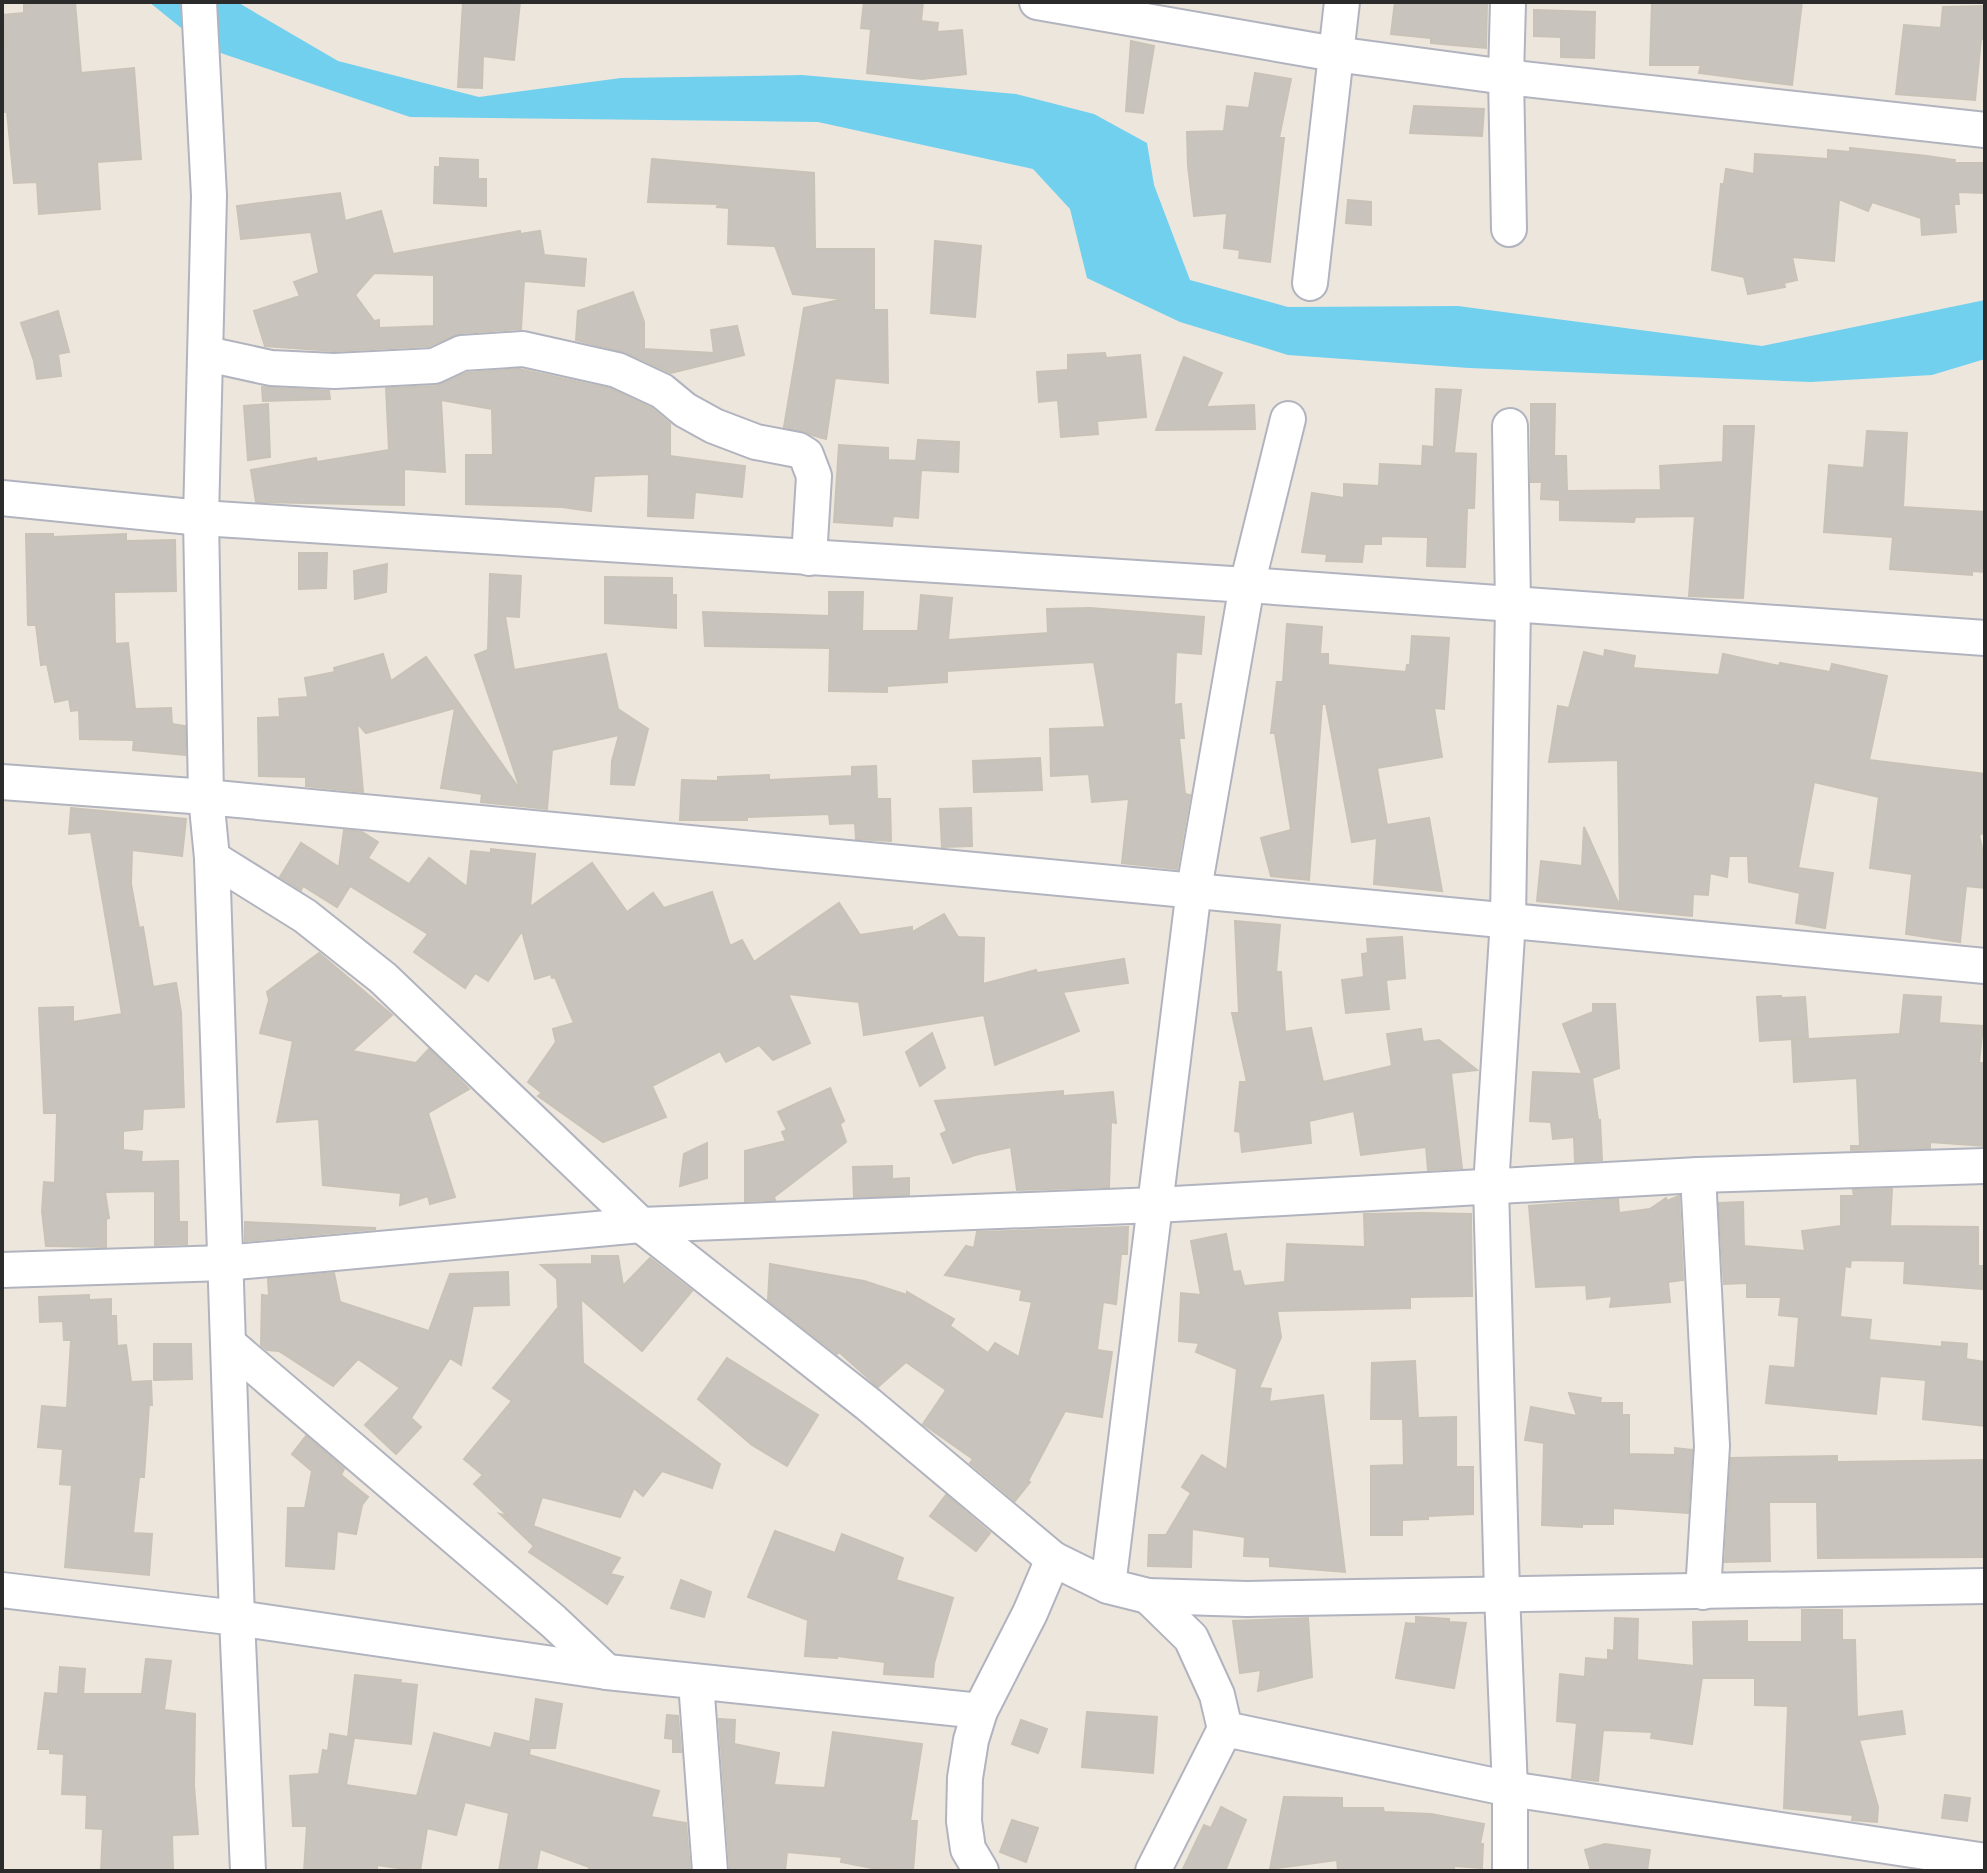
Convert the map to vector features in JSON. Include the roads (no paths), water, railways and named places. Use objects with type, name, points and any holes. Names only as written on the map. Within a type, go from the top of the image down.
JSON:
[{"type":"street","points":[[199,2],[209,196],[201,518],[206,797],[212,858],[248,1871]]},
{"type":"street","points":[[1037,2],[1335,54],[1506,77],[1985,130]]},
{"type":"street","points":[[1310,283],[1342,2]]},
{"type":"street","points":[[1508,2],[1509,229]]},
{"type":"street","points":[[207,354],[271,368],[334,371],[434,366],[462,353],[523,349],[617,370],[662,391],[685,410],[714,426],[756,442],[798,450],[806,455],[814,476],[809,558]]},
{"type":"street","points":[[1108,1586],[1194,889],[1247,585],[1288,419]]},
{"type":"street","points":[[1510,426],[1513,604],[1508,920],[1491,1186],[1510,1871]]},
{"type":"street","points":[[2,498],[201,518],[1247,585],[1985,638]]},
{"type":"street","points":[[2,782],[206,797],[1985,966]]},
{"type":"street","points":[[212,858],[305,916],[383,978],[641,1225],[868,1404],[1053,1559],[1108,1586],[1148,1596],[1247,1599],[1985,1586]]},
{"type":"street","points":[[2,1270],[225,1263],[641,1225],[1156,1205],[1698,1175],[1985,1166]]},
{"type":"street","points":[[1698,1175],[1712,1446],[1703,1592]]},
{"type":"street","points":[[231,1346],[553,1621],[607,1672]]},
{"type":"street","points":[[981,1871],[968,1849],[964,1821],[965,1778],[971,1740],[980,1711],[1030,1613],[1053,1559]]},
{"type":"street","points":[[2,1590],[237,1618],[607,1672],[980,1711]]},
{"type":"street","points":[[1148,1596],[1191,1638],[1217,1695],[1225,1729],[1153,1871]]},
{"type":"street","points":[[696,1682],[710,1871]]},
{"type":"street","points":[[1225,1729],[1510,1789],[1985,1861]]},
{"type":"water","points":[[149,2],[237,2],[338,61],[479,97],[621,78],[802,75],[1016,94],[1094,114],[1147,143],[1154,185],[1190,280],[1288,307],[1458,306],[1762,346],[1985,300],[1985,359],[1932,375],[1811,382],[1469,368],[1288,355],[1180,322],[1087,278],[1070,209],[1033,169],[818,122],[410,117],[206,48]]}]
